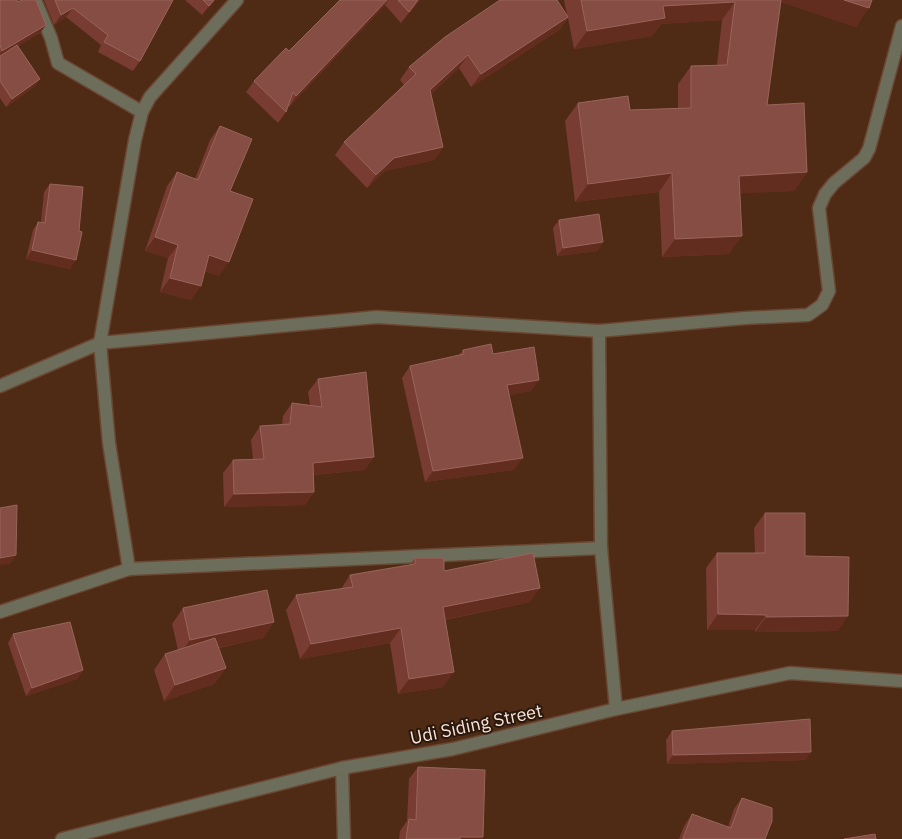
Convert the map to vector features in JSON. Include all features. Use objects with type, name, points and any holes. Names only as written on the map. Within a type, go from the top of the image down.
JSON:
[{"type":"street","points":[[35,0],[51,38],[58,63],[142,112]]},
{"type":"street","points":[[129,569],[109,443],[100,343],[142,112],[150,97],[237,0]]},
{"type":"street","points":[[0,386],[100,343],[377,317],[599,331],[745,318],[808,315],[822,306],[829,291],[820,208],[825,194],[834,183],[864,158],[869,149],[902,26]]},
{"type":"street","points":[[599,331],[602,548],[616,709]]},
{"type":"street","points":[[0,612],[129,569],[602,548]]},
{"type":"street","name":"Udi Siding Street","points":[[62,839],[342,768],[453,749],[616,709],[790,673],[902,681]]},
{"type":"street","points":[[342,768],[344,839]]},
{"type":"building","points":[[0,0],[17,0],[18,2],[21,0],[36,0],[46,25],[2,51],[0,45]]},
{"type":"building","points":[[55,0],[173,0],[140,61],[104,42],[108,35],[73,8],[61,15]]},
{"type":"building","points":[[203,0],[214,0],[209,6]]},
{"type":"building","points":[[340,0],[387,0],[296,96],[293,92],[286,112],[254,81],[286,48],[289,51]]},
{"type":"building","points":[[398,0],[418,0],[409,12]]},
{"type":"building","points":[[500,0],[557,0],[568,17],[481,74],[468,55],[430,90],[443,147],[394,158],[376,175],[344,142],[416,74],[409,67],[445,37]]},
{"type":"building","points":[[581,0],[781,0],[767,105],[804,103],[807,172],[739,176],[742,236],[675,239],[672,173],[588,184],[578,103],[628,96],[630,110],[691,108],[691,66],[727,65],[735,2],[663,6],[665,18],[587,31]]},
{"type":"building","points":[[844,0],[872,0],[869,8]]},
{"type":"building","points":[[17,45],[40,79],[12,99],[0,81],[0,56]]},
{"type":"building","points":[[220,126],[252,139],[230,191],[253,199],[229,262],[209,255],[201,286],[170,278],[178,245],[155,237],[177,172],[198,180]]},
{"type":"building","points":[[50,184],[83,187],[79,231],[82,232],[76,260],[32,250],[38,222],[45,223]]},
{"type":"building","points":[[599,214],[603,242],[563,248],[559,220]]},
{"type":"building","points":[[491,344],[493,354],[534,347],[539,380],[507,385],[523,458],[433,471],[410,366],[464,354],[463,350]]},
{"type":"building","points":[[366,372],[374,457],[313,463],[314,492],[234,494],[233,460],[264,459],[260,426],[290,424],[292,403],[322,407],[318,379]]},
{"type":"building","points":[[17,505],[16,555],[0,558],[0,508]]},
{"type":"building","points":[[765,513],[805,513],[805,556],[849,557],[848,616],[766,617],[766,615],[718,614],[717,553],[765,553]]},
{"type":"building","points":[[533,553],[540,588],[443,607],[454,672],[409,679],[401,628],[311,644],[296,595],[353,587],[350,575],[415,564],[415,558],[444,558],[444,571]]},
{"type":"building","points":[[267,590],[274,622],[190,640],[183,608]]},
{"type":"building","points":[[70,622],[83,670],[32,688],[13,634]]},
{"type":"building","points":[[215,638],[226,668],[175,685],[165,654]]},
{"type":"building","points":[[810,719],[811,752],[673,755],[672,731]]},
{"type":"building","points":[[418,767],[485,770],[483,837],[406,839],[409,819],[416,820]]},
{"type":"building","points":[[742,798],[772,808],[772,821],[765,839],[683,839],[692,814],[731,828]]},
{"type":"building","points":[[875,834],[876,839],[844,839]]}]
